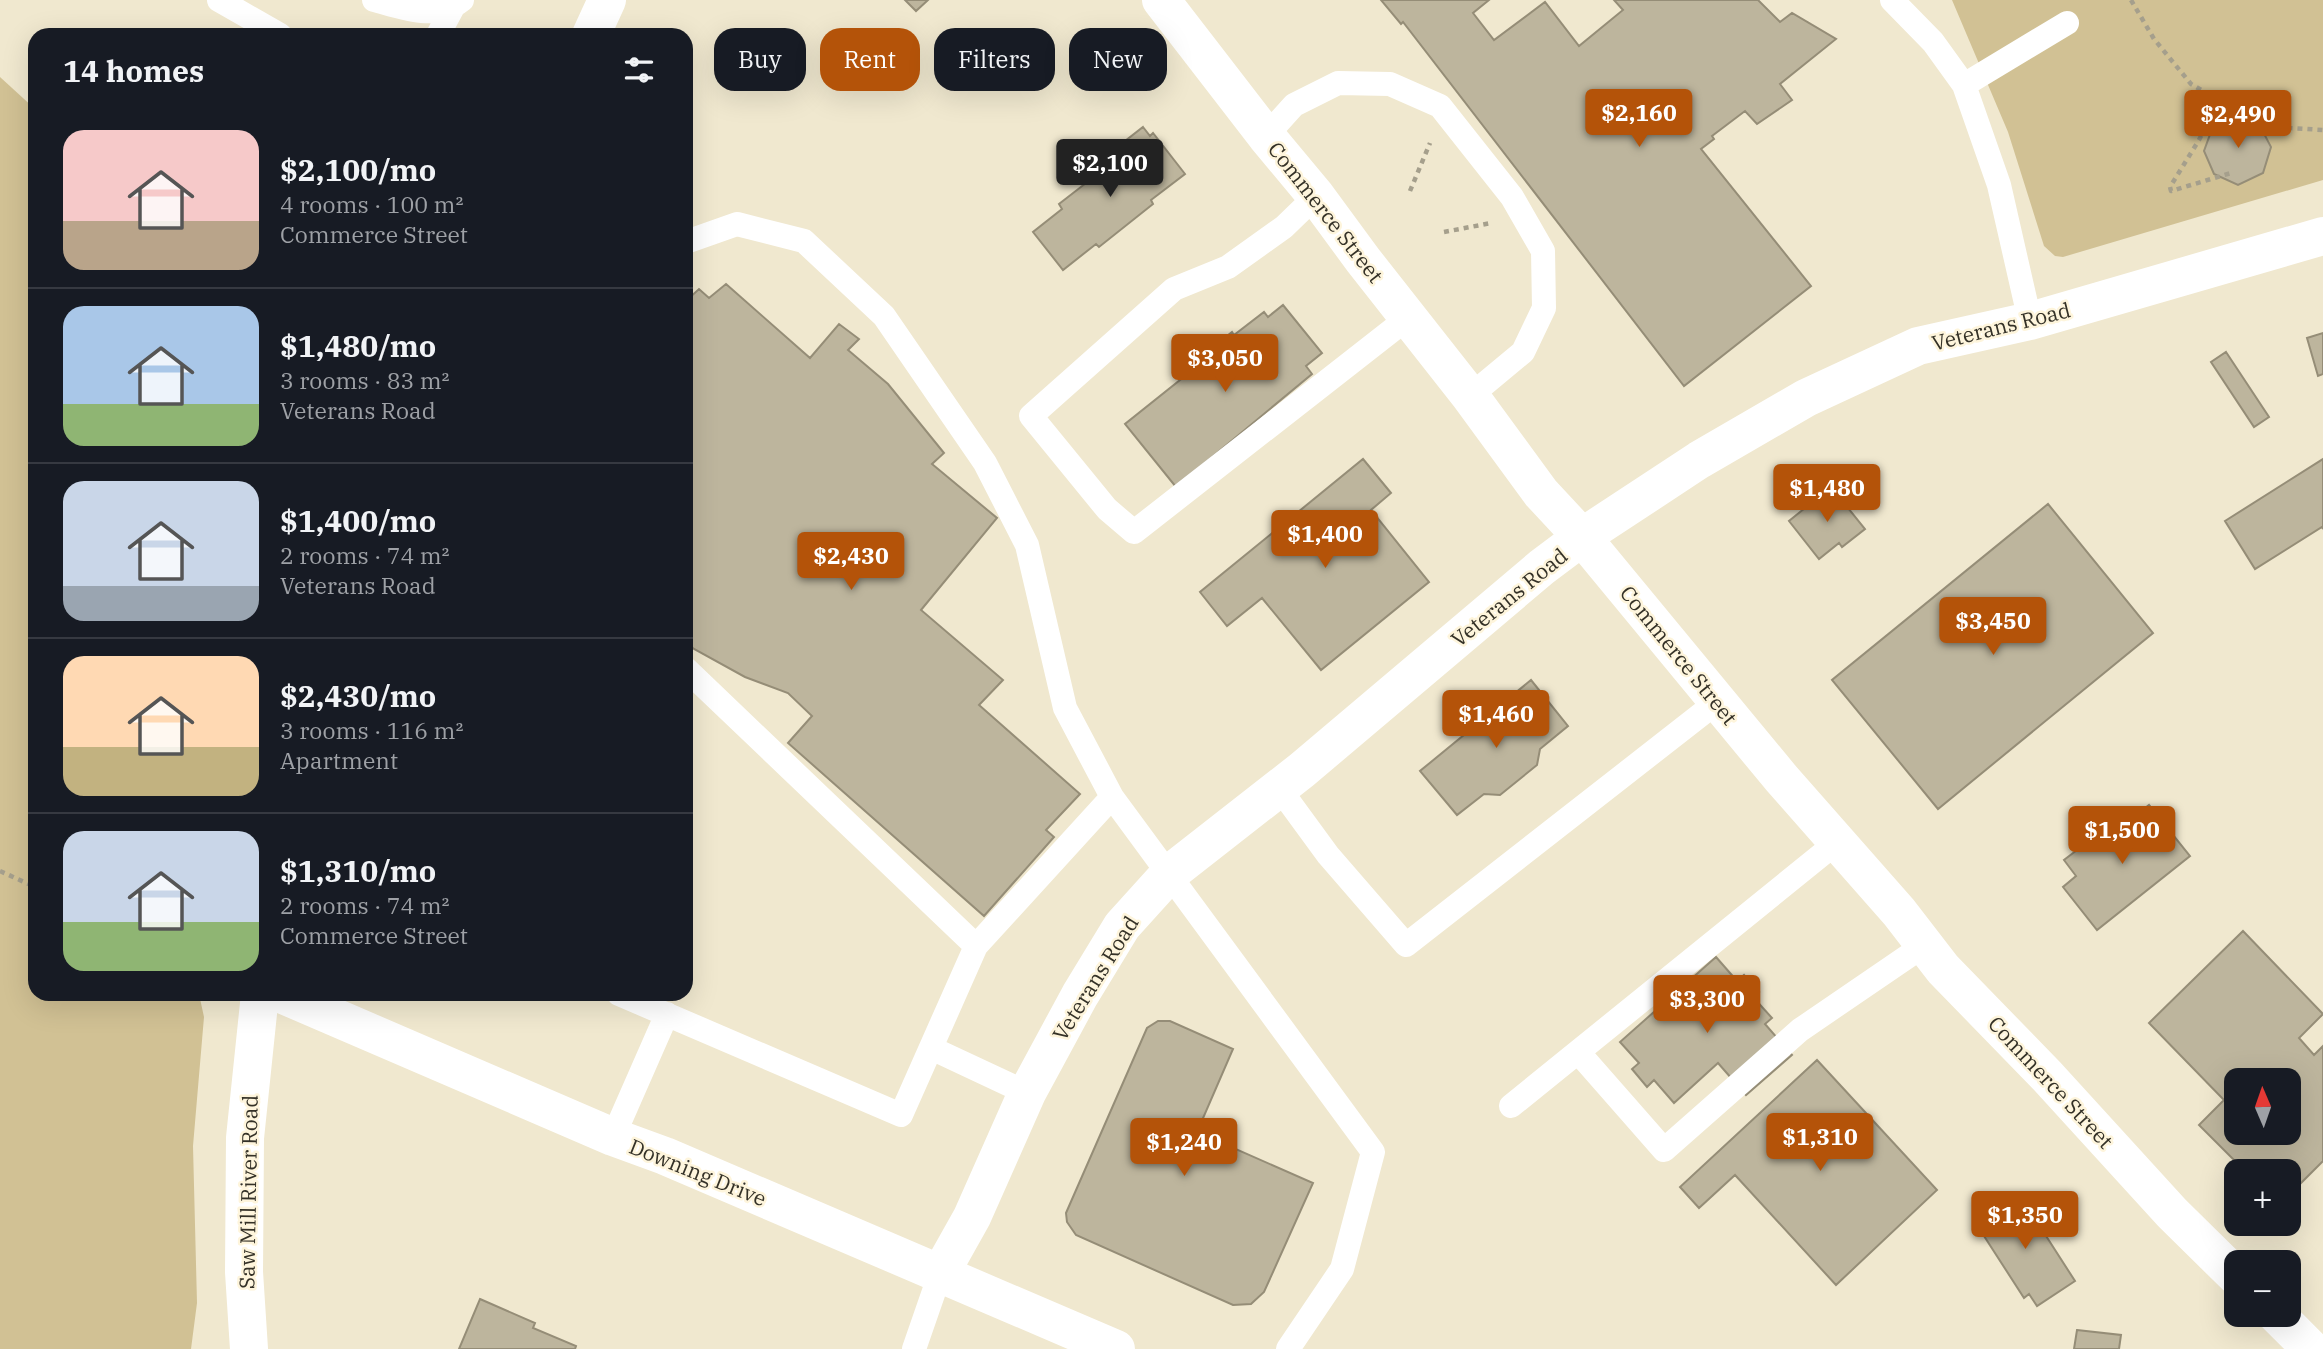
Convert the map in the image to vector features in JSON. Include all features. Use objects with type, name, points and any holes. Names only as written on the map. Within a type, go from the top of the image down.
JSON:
[{"type":"street","points":[[593,28],[607,0]]},
{"type":"street","name":"Commerce Street","points":[[1161,0],[1316,196],[1541,493],[1582,537],[1836,843],[1899,912],[1942,969],[2047,1076],[2172,1213],[2224,1264]]},
{"type":"street","name":"Veterans Road","points":[[940,1274],[972,1217],[1027,1093],[1080,995],[1122,926],[1169,874],[1279,788],[1542,567],[1582,537],[1699,460],[1806,398],[1918,346],[2030,321],[2323,236]]},
{"type":"street","name":"Saw Mill River Road","points":[[249,1349],[244,1272],[245,1138],[259,1001]]},
{"type":"street","name":"Downing Drive","points":[[297,1001],[1116,1349]]},
{"type":"street","points":[[2289,1327],[2311,1349]]},
{"type":"lane","points":[[219,0],[268,28]]},
{"type":"lane","points":[[374,0],[423,13],[458,4]]},
{"type":"lane","points":[[1892,0],[1933,42],[1964,85],[1998,185],[2030,321]]},
{"type":"lane","points":[[443,28],[458,4]]},
{"type":"lane","points":[[1964,85],[2067,23]]},
{"type":"lane","points":[[1266,136],[1294,105],[1338,83],[1390,84],[1440,106],[1512,197],[1543,251],[1544,308],[1523,352],[1470,396]]},
{"type":"lane","points":[[1316,196],[1284,227],[1228,267],[1174,289],[1031,416],[1107,509],[1134,532],[1409,317]]},
{"type":"lane","points":[[693,240],[737,224],[804,241],[884,316],[985,463],[1027,545],[1065,708],[1112,797],[1373,1152],[1342,1269],[1288,1349]]},
{"type":"lane","points":[[693,676],[976,946]]},
{"type":"lane","points":[[1279,788],[1328,855],[1406,945],[1717,702]]},
{"type":"lane","points":[[636,1001],[901,1115],[976,946],[1112,797]]},
{"type":"lane","points":[[1511,1106],[1836,843]]},
{"type":"lane","points":[[1578,1052],[1664,1150],[1800,1030],[1923,946]]},
{"type":"lane","points":[[613,1137],[667,1014]]},
{"type":"lane","points":[[931,1048],[1027,1093]]},
{"type":"lane","points":[[914,1349],[940,1274]]},
{"type":"path","points":[[2132,0],[2154,39],[2191,84],[2239,111],[2290,128],[2323,130]]},
{"type":"path","points":[[2220,100],[2170,187],[2171,191],[2231,173]]},
{"type":"path","points":[[1410,191],[1433,136]]},
{"type":"path","points":[[1444,232],[1503,220]]},
{"type":"path","points":[[0,871],[28,884]]},
{"type":"shaded area","points":[[1952,0],[2323,0],[2323,180],[2063,257],[2055,256],[2044,246],[2008,132]]},
{"type":"shaded area","points":[[0,77],[28,103],[28,1001],[201,1001],[204,1017],[193,1146],[197,1303],[191,1349],[0,1349]]},
{"type":"building","points":[[905,0],[928,0],[916,11]]},
{"type":"building","points":[[1381,0],[1489,0],[1473,13],[1494,40],[1545,2],[1579,46],[1623,10],[1614,0],[1758,0],[1780,22],[1792,13],[1836,39],[1780,84],[1792,100],[1757,124],[1745,111],[1712,136],[1714,139],[1701,149],[1811,286],[1684,386],[1403,22],[1401,24]]},
{"type":"building","points":[[2235,116],[2259,124],[2271,147],[2263,173],[2238,185],[2214,174],[2204,151],[2212,129]]},
{"type":"building","points":[[1143,127],[1150,136],[1153,133],[1185,174],[1151,200],[1153,204],[1099,247],[1096,244],[1063,270],[1033,232],[1062,209],[1059,204],[1127,154],[1120,145]]},
{"type":"building","points":[[726,284],[810,358],[839,324],[859,339],[848,350],[888,384],[944,453],[932,464],[997,518],[921,610],[1003,680],[979,705],[1080,794],[1046,830],[1054,837],[984,916],[788,743],[812,716],[788,693],[745,677],[693,648],[693,295],[699,289],[709,298]]},
{"type":"building","points":[[1283,305],[1322,353],[1306,366],[1312,374],[1176,487],[1125,424],[1195,368],[1192,364],[1232,332],[1234,335],[1264,312],[1268,317]]},
{"type":"building","points":[[2323,333],[2323,374],[2318,376],[2307,338]]},
{"type":"building","points":[[2226,352],[2269,417],[2254,427],[2211,362]]},
{"type":"building","points":[[1363,459],[1391,493],[1371,510],[1429,582],[1321,670],[1262,598],[1227,626],[1200,592]]},
{"type":"building","points":[[2323,459],[2323,529],[2322,527],[2255,569],[2225,521]]},
{"type":"building","points":[[1831,487],[1865,529],[1842,547],[1839,543],[1819,559],[1789,521]]},
{"type":"building","points":[[2048,504],[2153,633],[1938,809],[1832,680]]},
{"type":"building","points":[[1531,680],[1568,726],[1540,749],[1537,765],[1500,795],[1484,794],[1457,815],[1420,771]]},
{"type":"building","points":[[2149,805],[2190,856],[2097,930],[2063,887],[2076,876],[2064,860],[2098,834],[2104,841]]},
{"type":"building","points":[[2243,931],[2323,1014],[2299,1038],[2314,1055],[2323,1046],[2323,1161],[2301,1183],[2301,1159],[2233,1159],[2199,1125],[2224,1100],[2149,1023]]},
{"type":"building","points":[[1716,957],[1737,981],[1744,975],[1759,992],[1753,997],[1772,1018],[1765,1024],[1792,1055],[1746,1095],[1718,1063],[1674,1103],[1654,1080],[1647,1087],[1632,1069],[1639,1063],[1620,1042]]},
{"type":"building","points":[[1158,1021],[1170,1021],[1233,1049],[1197,1132],[1313,1183],[1264,1292],[1251,1304],[1233,1305],[1076,1235],[1067,1222],[1066,1213],[1147,1028]]},
{"type":"building","points":[[1817,1060],[1937,1190],[1836,1285],[1735,1175],[1699,1208],[1680,1187]]},
{"type":"building","points":[[2019,1194],[2075,1281],[2037,1306],[2029,1294],[2024,1298],[1975,1222]]},
{"type":"building","points":[[480,1299],[535,1323],[533,1328],[576,1346],[575,1349],[459,1349]]},
{"type":"building","points":[[2077,1330],[2121,1335],[2119,1349],[2074,1349]]}]
